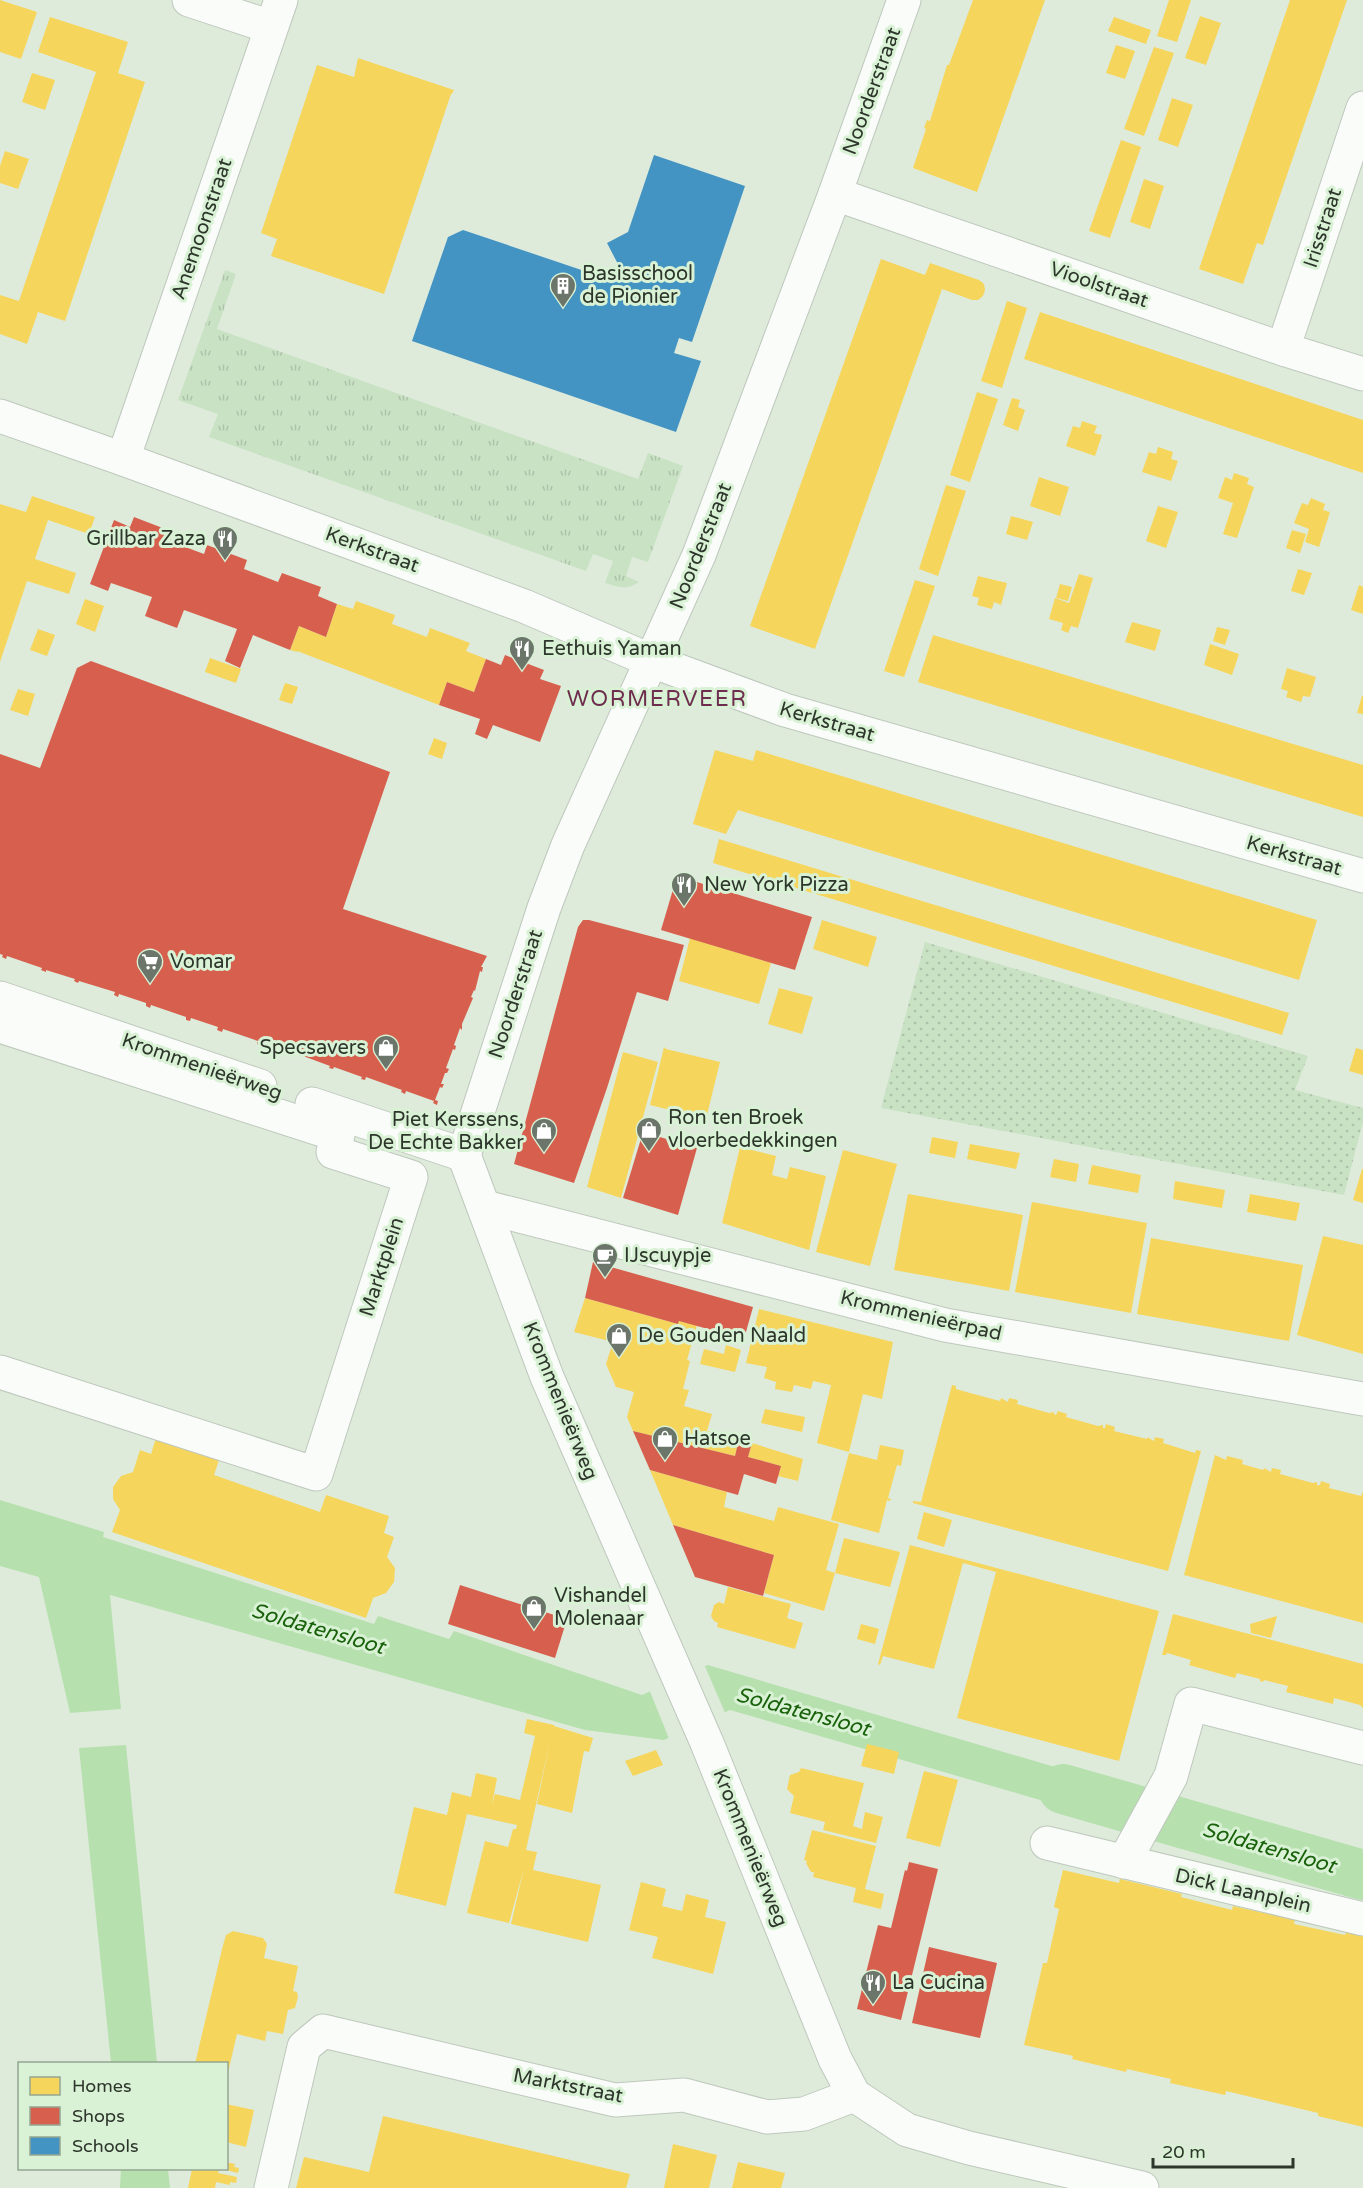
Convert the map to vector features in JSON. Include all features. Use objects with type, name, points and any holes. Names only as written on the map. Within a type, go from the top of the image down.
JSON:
[{"type":"street","points":[[189,0],[276,14]]},
{"type":"street","name":"Noorderstraat","points":[[464,1155],[544,908],[568,845],[699,555],[836,194],[904,0]]},
{"type":"street","name":"Anemoonstraat","points":[[123,459],[276,14]]},
{"type":"street","name":"Irisstraat","points":[[1282,349],[1363,108]]},
{"type":"street","name":"Vioolstraat","points":[[836,194],[1282,349],[1363,374]]},
{"type":"street","name":"Kerkstraat","points":[[0,416],[524,606],[652,661],[784,710],[1363,876]]},
{"type":"street","name":"Krommenieërweg","points":[[0,998],[464,1155],[547,1377],[707,1743],[836,2060],[854,2095]]},
{"type":"street","name":"Marktplein","points":[[0,1026],[338,1135],[333,1152],[411,1177],[316,1474],[0,1372]]},
{"type":"street","name":"Krommenieërpad","points":[[484,1207],[945,1325],[1363,1399]]},
{"type":"street","points":[[1124,1862],[1171,1776],[1191,1704],[1363,1748]]},
{"type":"street","name":"Dick Laanplein","points":[[1047,1843],[1363,1919]]},
{"type":"street","name":"Marktstraat","points":[[271,2188],[304,2047],[323,2031],[615,2100],[684,2095],[767,2117],[804,2114],[854,2095]]},
{"type":"street","points":[[854,2095],[907,2130],[969,2148],[1142,2188]]},
{"type":"green space","points":[[225,270],[236,274],[217,329],[638,479],[648,453],[683,466],[648,562],[632,557],[626,576],[639,582],[626,587],[605,583],[613,561],[593,554],[586,571],[209,437],[218,414],[178,400]]},
{"type":"green space","points":[[925,942],[1308,1056],[1295,1090],[1363,1108],[1363,1122],[1344,1195],[881,1108]]},
{"type":"water","points":[[0,1500],[104,1532],[103,1537],[374,1624],[378,1616],[449,1639],[454,1631],[642,1695],[708,1665],[1133,1790],[1123,1824],[730,1710],[664,1740],[585,1730],[110,1595],[121,1709],[70,1713],[39,1577],[0,1566]]},
{"type":"water","points":[[126,1745],[157,2062],[111,2062],[79,1748]]},
{"type":"water","points":[[1184,1804],[1363,1855],[1363,1892],[1164,1836]]},
{"type":"water","points":[[121,2170],[168,2170],[170,2188],[120,2188]]},
{"type":"pier","points":[[704,1664],[726,1715],[670,1741],[649,1689]]},
{"type":"building: Homes","points":[[0,0],[37,12],[21,59],[0,52]]},
{"type":"building: Homes","points":[[973,0],[1045,0],[977,192],[913,168],[926,129],[924,128],[927,120],[930,121],[947,65],[949,65]]},
{"type":"building: Homes","points":[[1169,0],[1191,0],[1177,42],[1157,36]]},
{"type":"building: Homes","points":[[1290,0],[1347,0],[1263,245],[1257,243],[1243,284],[1199,269]]},
{"type":"building: Homes","points":[[1200,16],[1221,23],[1206,65],[1185,58]]},
{"type":"building: Homes","points":[[50,17],[128,42],[118,73],[145,82],[65,321],[38,312],[27,344],[0,334],[0,295],[19,301],[96,72],[38,52]]},
{"type":"building: Homes","points":[[1114,17],[1151,30],[1146,44],[1108,31]]},
{"type":"building: Homes","points":[[1116,45],[1135,51],[1125,79],[1106,73]]},
{"type":"building: Homes","points":[[1154,47],[1174,53],[1144,136],[1124,129]]},
{"type":"building: Homes","points":[[358,58],[454,90],[384,294],[271,256],[277,239],[261,233],[317,65],[354,77]]},
{"type":"building: Homes","points":[[32,73],[55,80],[45,110],[22,102]]},
{"type":"building: Homes","points":[[1172,98],[1193,105],[1178,147],[1158,140]]},
{"type":"building: Homes","points":[[1121,140],[1141,147],[1110,238],[1089,231]]},
{"type":"building: Homes","points":[[5,151],[29,159],[18,189],[0,183],[0,166]]},
{"type":"building: Homes","points":[[1144,179],[1164,186],[1150,229],[1130,222]]},
{"type":"building: Homes","points":[[881,259],[925,275],[930,263],[979,280],[984,284],[985,290],[983,296],[978,300],[972,300],[942,289],[815,649],[750,626]]},
{"type":"building: Homes","points":[[1007,301],[1027,308],[1002,388],[981,381]]},
{"type":"building: Homes","points":[[1040,312],[1363,420],[1363,473],[1024,359]]},
{"type":"building: Homes","points":[[977,392],[998,399],[970,482],[950,475]]},
{"type":"building: Homes","points":[[1012,398],[1020,400],[1018,407],[1025,410],[1018,431],[1003,425]]},
{"type":"building: Homes","points":[[1082,421],[1097,426],[1094,433],[1102,435],[1095,456],[1066,446],[1073,426],[1080,428]]},
{"type":"building: Homes","points":[[1158,447],[1173,452],[1171,459],[1178,461],[1171,481],[1142,472],[1149,452],[1156,454]]},
{"type":"building: Homes","points":[[1234,473],[1249,478],[1247,484],[1254,487],[1237,538],[1223,534],[1233,503],[1218,498],[1225,477],[1232,480]]},
{"type":"building: Homes","points":[[1039,477],[1069,487],[1060,516],[1030,506]]},
{"type":"building: Homes","points":[[946,485],[966,491],[938,576],[919,569]]},
{"type":"building: Homes","points":[[32,496],[95,517],[89,534],[48,520],[35,559],[76,573],[69,594],[27,581],[0,662],[0,504],[26,512]]},
{"type":"building: Homes","points":[[1311,498],[1325,504],[1323,510],[1330,512],[1319,547],[1305,542],[1309,529],[1294,523],[1302,503],[1308,505]]},
{"type":"building: Homes","points":[[1158,506],[1178,512],[1166,548],[1146,541]]},
{"type":"building: Homes","points":[[1011,516],[1033,522],[1027,540],[1006,534]]},
{"type":"building: Homes","points":[[1292,530],[1306,534],[1300,553],[1286,548]]},
{"type":"building: Homes","points":[[1298,569],[1312,573],[1304,595],[1291,591]]},
{"type":"building: Homes","points":[[1079,574],[1093,578],[1078,628],[1071,626],[1068,633],[1061,630],[1063,623],[1049,619],[1055,598],[1069,603]]},
{"type":"building: Homes","points":[[978,576],[1007,583],[1001,605],[994,602],[992,609],[977,605],[979,598],[972,596]]},
{"type":"building: Homes","points":[[915,580],[935,586],[904,677],[884,671]]},
{"type":"building: Homes","points":[[1060,584],[1072,587],[1068,601],[1056,598]]},
{"type":"building: Homes","points":[[1359,585],[1363,587],[1363,614],[1351,610]]},
{"type":"building: Homes","points":[[85,599],[104,606],[95,632],[76,624]]},
{"type":"building: Homes","points":[[356,601],[395,615],[392,624],[427,637],[430,628],[470,643],[466,651],[486,659],[474,692],[447,682],[439,705],[290,650],[299,626],[326,637],[337,604],[353,609]]},
{"type":"building: Homes","points":[[1132,622],[1161,630],[1155,651],[1125,642]]},
{"type":"building: Homes","points":[[1217,627],[1230,630],[1225,645],[1213,641]]},
{"type":"building: Homes","points":[[38,629],[55,635],[47,656],[30,650]]},
{"type":"building: Homes","points":[[933,635],[1363,765],[1363,817],[918,682]]},
{"type":"building: Homes","points":[[1210,644],[1239,654],[1232,675],[1204,665]]},
{"type":"building: Homes","points":[[210,658],[241,669],[236,683],[205,672]]},
{"type":"building: Homes","points":[[1287,668],[1316,677],[1310,697],[1303,696],[1301,702],[1286,697],[1288,691],[1281,689]]},
{"type":"building: Homes","points":[[285,683],[298,687],[292,704],[279,700]]},
{"type":"building: Homes","points":[[18,689],[35,694],[28,716],[10,710]]},
{"type":"building: Homes","points":[[1363,696],[1363,714],[1357,713]]},
{"type":"building: Homes","points":[[434,738],[447,743],[442,759],[428,754]]},
{"type":"building: Homes","points":[[715,750],[753,761],[756,750],[1317,920],[1299,980],[738,810],[726,834],[693,824]]},
{"type":"building: Homes","points":[[719,839],[1289,1013],[1282,1035],[713,863]]},
{"type":"building: Homes","points":[[822,920],[877,937],[868,967],[813,949]]},
{"type":"building: Homes","points":[[690,938],[771,963],[759,1004],[679,981]]},
{"type":"building: Homes","points":[[779,988],[813,997],[802,1034],[768,1024]]},
{"type":"building: Homes","points":[[664,1047],[720,1062],[706,1119],[650,1105]]},
{"type":"building: Homes","points":[[1356,1048],[1363,1050],[1363,1075],[1349,1071]]},
{"type":"building: Homes","points":[[623,1052],[658,1062],[621,1198],[587,1187]]},
{"type":"building: Homes","points":[[932,1137],[958,1142],[955,1158],[929,1153]]},
{"type":"building: Homes","points":[[970,1144],[1020,1153],[1016,1169],[967,1159]]},
{"type":"building: Homes","points":[[740,1147],[776,1156],[772,1175],[787,1179],[790,1167],[826,1176],[809,1250],[722,1223]]},
{"type":"building: Homes","points":[[843,1150],[897,1164],[870,1266],[816,1252]]},
{"type":"building: Homes","points":[[1054,1159],[1079,1164],[1076,1182],[1050,1177]]},
{"type":"building: Homes","points":[[1092,1165],[1141,1175],[1138,1193],[1088,1184]]},
{"type":"building: Homes","points":[[1363,1169],[1363,1203],[1353,1200]]},
{"type":"building: Homes","points":[[1175,1181],[1225,1190],[1222,1208],[1173,1199]]},
{"type":"building: Homes","points":[[908,1194],[1023,1215],[1009,1291],[894,1270]]},
{"type":"building: Homes","points":[[1250,1194],[1300,1203],[1296,1221],[1247,1212]]},
{"type":"building: Homes","points":[[1032,1202],[1147,1223],[1131,1313],[1015,1292]]},
{"type":"building: Homes","points":[[1323,1236],[1363,1245],[1363,1354],[1297,1335]]},
{"type":"building: Homes","points":[[1151,1238],[1303,1265],[1289,1341],[1137,1314]]},
{"type":"building: Homes","points":[[585,1298],[678,1324],[679,1321],[697,1325],[687,1360],[690,1361],[683,1389],[689,1390],[684,1406],[712,1414],[707,1431],[739,1439],[735,1456],[633,1431],[627,1417],[634,1392],[616,1387],[606,1364],[613,1342],[574,1332]]},
{"type":"building: Homes","points":[[759,1309],[893,1342],[882,1399],[863,1394],[849,1452],[817,1443],[831,1385],[813,1381],[811,1389],[794,1385],[792,1392],[775,1389],[776,1382],[764,1378],[767,1367],[746,1363]]},
{"type":"building: Homes","points":[[726,1345],[741,1350],[735,1372],[700,1364],[704,1349],[724,1354]]},
{"type":"building: Homes","points":[[952,1385],[956,1386],[956,1389],[1000,1401],[1001,1398],[1008,1402],[1009,1398],[1018,1400],[1017,1404],[1049,1413],[1054,1412],[1056,1415],[1058,1411],[1067,1414],[1066,1417],[1098,1426],[1103,1425],[1103,1428],[1106,1424],[1115,1427],[1114,1431],[1147,1439],[1147,1437],[1154,1441],[1155,1437],[1164,1439],[1163,1443],[1195,1453],[1196,1450],[1201,1451],[1168,1571],[913,1503],[913,1501],[921,1502]]},
{"type":"building: Homes","points":[[765,1409],[805,1417],[802,1432],[761,1423]]},
{"type":"building: Homes","points":[[156,1438],[219,1460],[214,1475],[320,1512],[326,1495],[389,1516],[384,1533],[394,1537],[387,1557],[395,1568],[394,1582],[386,1593],[373,1598],[366,1618],[112,1532],[120,1510],[113,1499],[113,1487],[121,1476],[133,1472],[140,1450],[151,1454]]},
{"type":"building: Homes","points":[[752,1443],[803,1459],[798,1481],[778,1476],[781,1466],[748,1457]]},
{"type":"building: Homes","points":[[880,1445],[904,1450],[901,1466],[897,1465],[888,1498],[891,1499],[887,1500],[879,1533],[831,1520],[849,1453],[877,1460]]},
{"type":"building: Homes","points":[[1215,1455],[1226,1460],[1227,1456],[1243,1460],[1242,1464],[1263,1470],[1264,1468],[1271,1472],[1272,1468],[1281,1470],[1280,1474],[1313,1483],[1317,1482],[1317,1485],[1320,1485],[1321,1481],[1330,1484],[1329,1488],[1361,1496],[1363,1492],[1363,1623],[1184,1575]]},
{"type":"building: Homes","points":[[650,1470],[727,1492],[724,1507],[774,1521],[778,1507],[839,1524],[826,1570],[835,1573],[824,1611],[764,1593],[774,1555],[673,1525]]},
{"type":"building: Homes","points":[[924,1512],[952,1520],[944,1547],[917,1539]]},
{"type":"building: Homes","points":[[844,1538],[900,1552],[890,1587],[835,1573]]},
{"type":"building: Homes","points":[[910,1545],[1159,1611],[1119,1761],[957,1718],[996,1572],[963,1563],[934,1669],[883,1656],[880,1665],[878,1664]]},
{"type":"building: Homes","points":[[728,1587],[791,1604],[787,1618],[803,1623],[795,1649],[717,1627],[718,1623],[711,1616],[714,1605],[719,1602],[724,1604]]},
{"type":"building: Homes","points":[[1173,1614],[1363,1664],[1363,1708],[1360,1705],[1334,1698],[1333,1704],[1286,1692],[1288,1686],[1264,1680],[1263,1682],[1260,1679],[1237,1673],[1235,1678],[1189,1665],[1191,1660],[1167,1653],[1162,1655]]},
{"type":"building: Homes","points":[[1277,1616],[1271,1638],[1251,1633],[1250,1624]]},
{"type":"building: Homes","points":[[861,1624],[879,1629],[875,1644],[857,1639]]},
{"type":"building: Homes","points":[[527,1719],[593,1738],[589,1752],[584,1751],[572,1813],[537,1804],[550,1741],[526,1850],[537,1852],[533,1870],[601,1885],[588,1942],[511,1924],[524,1868],[509,1923],[467,1913],[485,1841],[508,1847],[513,1829],[516,1829],[517,1825],[467,1814],[446,1906],[394,1893],[414,1807],[447,1815],[452,1792],[471,1797],[476,1773],[497,1778],[492,1805],[495,1794],[520,1800],[535,1736],[524,1733]]},
{"type":"building: Homes","points":[[867,1744],[899,1752],[894,1774],[861,1766]]},
{"type":"building: Homes","points":[[656,1750],[663,1765],[633,1776],[625,1761]]},
{"type":"building: Homes","points":[[801,1768],[864,1783],[853,1826],[862,1829],[865,1812],[883,1817],[876,1843],[823,1830],[825,1822],[790,1813],[794,1796],[787,1789],[790,1775],[799,1772]]},
{"type":"building: Homes","points":[[924,1771],[958,1780],[940,1847],[906,1838]]},
{"type":"building: Homes","points":[[812,1830],[876,1846],[865,1889],[884,1894],[881,1909],[853,1902],[856,1888],[813,1877],[814,1872],[811,1872],[807,1861],[804,1860]]},
{"type":"building: Homes","points":[[1063,1870],[1119,1883],[1120,1879],[1182,1894],[1181,1897],[1232,1910],[1233,1906],[1295,1920],[1294,1924],[1345,1935],[1346,1932],[1363,1935],[1363,2127],[1318,2116],[1318,2113],[1226,2091],[1225,2095],[1170,2083],[1171,2079],[1127,2069],[1126,2072],[1072,2059],[1073,2056],[1024,2045],[1043,1963],[1047,1963],[1059,1909],[1054,1907]]},
{"type":"building: Homes","points":[[641,1882],[666,1889],[662,1906],[682,1911],[686,1894],[709,1900],[705,1917],[726,1922],[713,1974],[652,1958],[658,1937],[629,1930]]},
{"type":"building: Homes","points":[[233,1931],[263,1938],[267,1944],[264,1958],[298,1966],[293,1991],[297,1992],[298,1997],[295,2008],[288,2010],[283,2034],[267,2031],[265,2041],[237,2034],[228,2073],[228,2062],[195,2062],[226,1935]]},
{"type":"building: Homes","points":[[228,2104],[254,2110],[246,2147],[228,2142]]},
{"type":"building: Homes","points":[[383,2116],[630,2174],[626,2188],[296,2188],[304,2157],[369,2172]]},
{"type":"building: Homes","points":[[673,2144],[717,2155],[709,2188],[664,2188]]},
{"type":"building: Homes","points":[[228,2162],[239,2168],[238,2173],[226,2170],[228,2170]]},
{"type":"building: Homes","points":[[738,2162],[785,2173],[781,2188],[732,2188]]},
{"type":"building: Homes","points":[[192,2170],[219,2170],[218,2173],[237,2177],[236,2183],[230,2182],[230,2185],[216,2182],[215,2188],[188,2188]]},
{"type":"building: Shops","points":[[134,517],[173,532],[170,541],[188,548],[204,554],[207,545],[247,560],[244,569],[278,582],[282,573],[321,587],[318,596],[337,604],[326,637],[299,626],[290,650],[253,635],[240,668],[225,661],[237,629],[184,610],[177,628],[145,616],[152,597],[111,583],[108,591],[90,584],[114,520],[130,527]]},
{"type":"building: Shops","points":[[505,655],[544,670],[540,679],[561,686],[540,742],[493,725],[487,739],[475,734],[480,719],[439,705],[447,682],[474,692],[486,659],[501,665]]},
{"type":"building: Shops","points":[[91,661],[390,772],[343,909],[487,956],[481,967],[483,967],[482,972],[480,971],[475,991],[471,997],[473,998],[462,1024],[462,1030],[460,1028],[454,1045],[455,1050],[453,1049],[446,1068],[449,1069],[441,1084],[444,1084],[442,1088],[440,1087],[435,1100],[438,1101],[437,1105],[433,1103],[434,1101],[406,1091],[405,1094],[401,1092],[402,1090],[366,1077],[365,1080],[361,1079],[362,1077],[334,1067],[329,1068],[330,1066],[295,1053],[294,1056],[289,1055],[290,1052],[263,1042],[262,1045],[257,1044],[258,1041],[223,1029],[222,1032],[217,1030],[218,1027],[191,1018],[190,1021],[186,1020],[186,1017],[151,1005],[150,1008],[146,1006],[146,1003],[119,994],[118,997],[114,995],[115,992],[79,981],[78,983],[74,981],[75,979],[46,970],[46,972],[41,970],[42,968],[7,956],[6,959],[2,957],[3,955],[0,954],[0,754],[40,768],[77,668]]},
{"type":"building: Shops","points":[[677,876],[812,917],[795,970],[661,930]]},
{"type":"building: Shops","points":[[583,920],[684,945],[668,1001],[637,992],[574,1183],[514,1164],[578,927]]},
{"type":"building: Shops","points":[[643,1132],[697,1148],[678,1215],[623,1198]]},
{"type":"building: Shops","points":[[593,1262],[753,1307],[744,1339],[679,1321],[678,1324],[585,1298]]},
{"type":"building: Shops","points":[[633,1431],[735,1456],[739,1439],[752,1443],[748,1457],[781,1466],[776,1484],[744,1474],[738,1495],[650,1470]]},
{"type":"building: Shops","points":[[673,1525],[774,1555],[763,1596],[695,1577]]},
{"type":"building: Shops","points":[[460,1585],[567,1619],[555,1658],[448,1624]]},
{"type":"building: Shops","points":[[909,1862],[938,1869],[901,2020],[857,2009],[878,1925],[891,1928]]},
{"type":"building: Shops","points":[[929,1947],[997,1963],[980,2038],[912,2023]]},
{"type":"building: Schools","name":"Basisschool de Pionier","points":[[654,155],[745,186],[692,342],[679,338],[674,353],[701,361],[676,432],[412,341],[448,237],[463,230],[614,281],[619,266],[607,243],[628,232]]},
{"type":"waterway","name":"Soldatensloot","points":[[1063,1789],[1363,1875]]},
{"type":"place","name":"Basisschool de Pionier","points":[[563,309]]},
{"type":"place","name":"Grillbar Zaza","points":[[225,562]]},
{"type":"place","name":"Eethuis Yaman","points":[[522,672]]},
{"type":"place","name":"New York Pizza","points":[[684,908]]},
{"type":"place","name":"Vomar","points":[[150,985]]},
{"type":"place","name":"Specsavers","points":[[386,1071]]},
{"type":"place","name":"Ron ten Broek vloerbedekkingen","points":[[649,1153]]},
{"type":"place","name":"Piet Kerssens, De Echte Bakker","points":[[544,1154]]},
{"type":"place","name":"IJscuypje","points":[[605,1279]]},
{"type":"place","name":"De Gouden Naald","points":[[619,1359]]},
{"type":"place","name":"Hatsoe","points":[[665,1462]]},
{"type":"place","name":"Vishandel Molenaar","points":[[534,1631]]},
{"type":"place","name":"La Cucina","points":[[873,2006]]},
{"type":"district","name":"WORMERVEER","points":[[657,699]]}]
